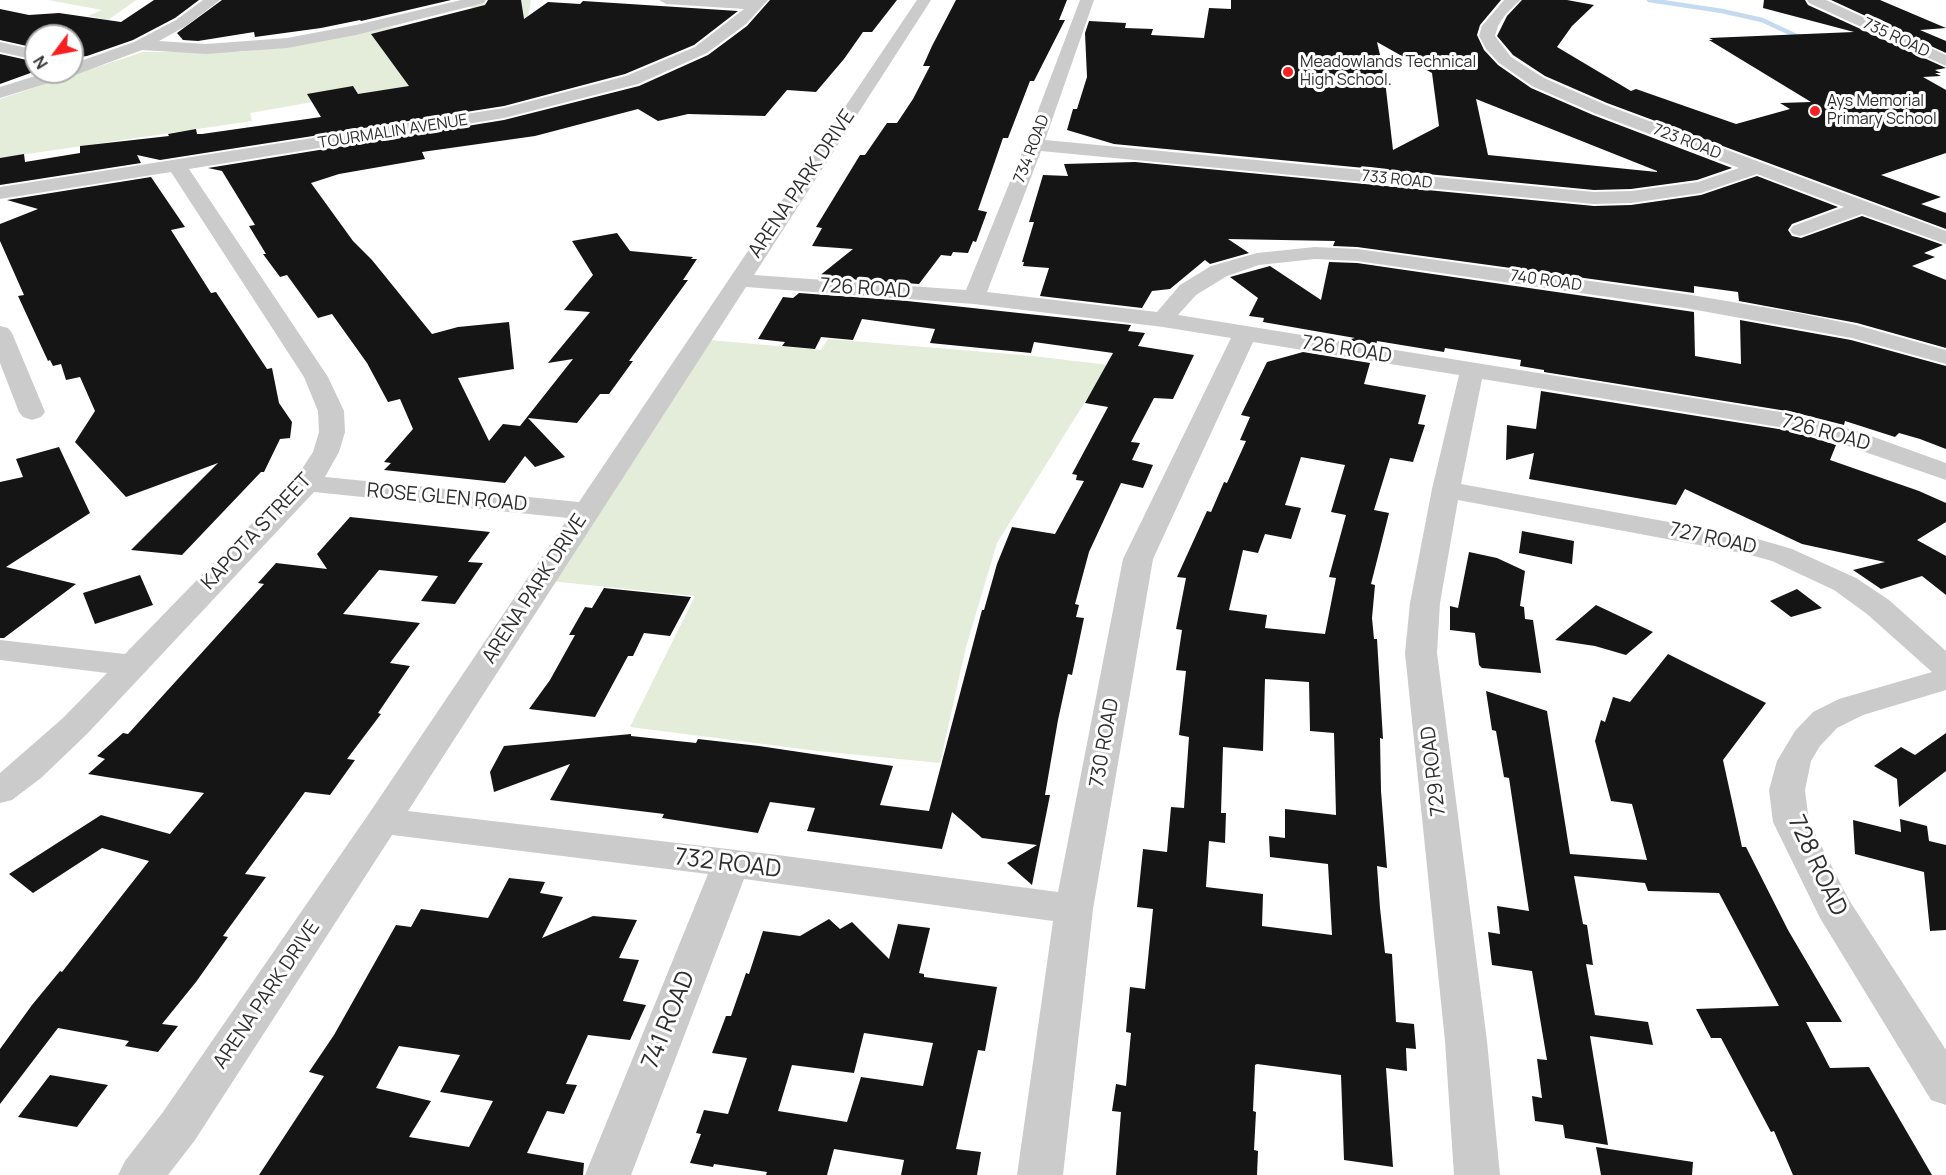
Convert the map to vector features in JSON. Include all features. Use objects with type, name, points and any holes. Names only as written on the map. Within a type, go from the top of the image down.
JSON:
[{"type":"street","points":[[84,63],[140,45],[181,23],[213,0]]},
{"type":"street","points":[[140,45],[206,49],[287,43],[356,30],[479,0]]},
{"type":"street","points":[[666,0],[759,2]]},
{"type":"street","name":"ARENA PARK DRIVE","points":[[141,1175],[179,1126],[924,0]]},
{"type":"street","name":"734 ROAD","points":[[974,297],[1034,145],[1087,0]]},
{"type":"street","name":"723 ROAD","points":[[1513,0],[1500,12],[1490,26],[1487,36],[1492,46],[1519,71],[1572,97],[1946,238]]},
{"type":"street","name":"735 ROAD","points":[[1814,0],[1946,61]]},
{"type":"street","name":"TOURMALIN AVENUE","points":[[0,193],[453,122],[504,113],[601,89],[651,72],[700,50],[734,26],[759,2]]},
{"type":"street","points":[[0,47],[24,52]]},
{"type":"street","points":[[0,93],[28,84]]},
{"type":"street","name":"733 ROAD","points":[[1034,145],[1594,198],[1631,197],[1701,187],[1757,168]]},
{"type":"street","name":"KAPOTA STREET","points":[[0,790],[29,769],[75,726],[307,483],[326,452],[332,432],[331,411],[310,368],[177,166]]},
{"type":"street","points":[[1800,230],[1862,207]]},
{"type":"street","name":"740 ROAD","points":[[1163,320],[1188,290],[1219,271],[1257,259],[1288,254],[1326,253],[1452,267],[1730,309],[1856,332],[1946,357]]},
{"type":"street","name":"726 ROAD","points":[[738,280],[974,297],[1163,320],[1793,422],[1848,437],[1946,472]]},
{"type":"street","points":[[0,333],[32,412]]},
{"type":"street","name":"730 ROAD","points":[[1041,1175],[1074,909],[1138,559],[1245,334]]},
{"type":"street","name":"729 ROAD","points":[[1472,370],[1446,489],[1425,603],[1421,653],[1466,1041],[1477,1175]]},
{"type":"street","name":"ROSE GLEN ROAD","points":[[307,483],[586,511]]},
{"type":"street","name":"727 ROAD","points":[[1446,489],[1751,546],[1782,555],[1845,584],[1878,607],[1946,668]]},
{"type":"street","points":[[0,650],[133,665]]},
{"type":"street","name":"728 ROAD","points":[[1946,679],[1851,707],[1825,720],[1807,739],[1794,761],[1787,790],[1791,822],[1834,908],[1946,1087]]},
{"type":"street","name":"732 ROAD","points":[[382,821],[729,863],[1074,909]]},
{"type":"street","name":"741 ROAD","points":[[608,1175],[725,879],[729,863]]},
{"type":"green space","points":[[48,0],[136,0],[108,20],[88,16],[102,10]]},
{"type":"green space","points":[[504,0],[531,0],[528,17],[604,43],[368,96],[358,94],[250,113],[252,121],[0,158],[0,99],[46,84],[84,84],[84,71],[143,52],[240,52],[301,45],[390,27],[402,29],[478,11],[469,6]]},
{"type":"green space","points":[[699,339],[821,350],[828,339],[1033,356],[1108,365],[997,543],[966,647],[940,763],[818,751],[630,727],[695,596],[540,580]]},
{"type":"building","points":[[154,0],[199,0],[175,18],[133,40],[87,56],[84,56],[84,24],[24,24],[24,45],[0,40],[0,9],[29,15],[59,13],[121,22]]},
{"type":"building","points":[[222,0],[451,0],[321,28],[255,37],[254,32],[198,41],[183,40],[177,33]]},
{"type":"building","points":[[488,0],[521,0],[524,19],[548,2],[580,4],[583,1],[738,11],[694,45],[625,74],[504,106],[160,160],[137,155],[141,163],[0,185],[0,158],[24,154],[25,162],[80,153],[80,146],[169,136],[168,134],[196,129],[197,134],[202,134],[321,117],[307,94],[353,86],[358,94],[409,86],[371,34],[485,5]]},
{"type":"building","points":[[770,0],[897,0],[872,32],[863,32],[816,92],[787,90],[765,116],[688,114],[658,121],[638,109],[535,136],[422,152],[425,159],[339,174],[311,183],[353,241],[372,260],[432,334],[458,327],[509,322],[514,369],[458,378],[489,441],[503,424],[520,426],[573,359],[548,363],[590,312],[564,310],[593,275],[572,241],[617,233],[630,251],[697,259],[683,280],[688,280],[629,361],[633,361],[609,394],[600,394],[577,423],[528,418],[565,457],[535,467],[525,456],[505,483],[384,470],[391,463],[384,462],[413,429],[400,399],[388,402],[367,363],[332,314],[318,318],[287,275],[280,277],[263,254],[266,254],[249,226],[255,225],[222,171],[208,168],[504,120],[639,86],[708,55],[747,26]]},
{"type":"building","points":[[956,0],[1067,0],[1059,20],[1065,20],[1034,81],[1030,81],[1008,138],[1003,138],[978,210],[987,212],[976,242],[973,241],[968,253],[953,252],[951,256],[941,255],[919,284],[818,277],[853,249],[812,246],[822,228],[816,227],[860,155],[865,155],[887,123],[897,123],[913,99],[930,66],[923,66]]},
{"type":"building","points":[[1231,0],[1501,0],[1480,25],[1477,35],[1484,50],[1498,65],[1531,88],[1593,115],[1732,168],[1697,180],[1631,189],[1594,190],[1114,144],[1067,130],[1073,109],[1077,109],[1087,77],[1085,33],[1089,21],[1126,23],[1125,28],[1153,29],[1151,35],[1204,38],[1209,8],[1231,9]],"holes":[[[1377,42],[1432,73],[1439,126],[1393,150],[1384,72]],[[1476,99],[1657,171],[1657,172],[1488,155]]]},
{"type":"building","points":[[1522,0],[1567,0],[1594,5],[1572,26],[1557,47],[1631,91],[1636,89],[1736,124],[1790,109],[1780,103],[1811,102],[1709,38],[1854,32],[1763,8],[1764,0],[1805,0],[1808,5],[1946,68],[1935,70],[1941,73],[1935,73],[1941,76],[1923,77],[1946,90],[1946,153],[1881,175],[1941,197],[1921,204],[1946,213],[1946,229],[1607,103],[1545,76],[1513,55],[1497,36],[1507,16]]},
{"type":"building","points":[[1831,0],[1880,0],[1946,28],[1920,30],[1946,41],[1946,53]]},
{"type":"building","points":[[0,54],[24,59],[24,75],[0,84]]},
{"type":"building","points":[[1135,162],[1594,206],[1631,205],[1701,195],[1757,176],[1838,207],[1792,224],[1788,230],[1792,236],[1801,238],[1862,216],[1943,245],[1924,253],[1935,257],[1912,266],[1946,280],[1946,348],[1857,323],[1739,301],[1738,292],[1694,286],[1694,293],[1357,247],[1333,246],[1335,241],[1228,239],[1249,253],[1210,264],[1205,260],[1170,289],[1152,291],[1142,308],[1040,296],[1049,268],[1023,266],[1024,262],[1022,262],[1034,222],[1029,222],[1043,175],[1068,176],[1064,164]]},
{"type":"building","points":[[151,177],[185,227],[171,230],[211,293],[216,292],[267,369],[272,368],[279,403],[292,422],[290,438],[280,439],[264,472],[261,472],[182,555],[131,550],[218,463],[126,497],[75,442],[95,411],[80,377],[66,380],[61,364],[53,366],[50,360],[48,361],[18,296],[24,295],[0,241],[0,224],[38,209],[7,200]]},
{"type":"building","points":[[1329,262],[1357,263],[1694,312],[1695,356],[1741,364],[1740,320],[1851,340],[1946,366],[1946,449],[1899,433],[1895,437],[1845,421],[1844,425],[1793,412],[1544,372],[1544,370],[1520,366],[1521,360],[1445,348],[1444,352],[1377,341],[1376,345],[1347,340],[1355,338],[1263,322],[1264,318],[1249,316],[1258,298],[1230,277],[1270,266],[1321,300]]},
{"type":"building","points":[[799,293],[907,301],[1131,325],[1128,331],[1145,333],[1138,346],[1194,355],[1173,399],[1154,398],[1131,442],[1140,443],[1132,460],[1153,465],[1143,488],[1121,483],[1089,552],[1075,604],[1079,605],[1076,617],[1084,618],[1072,675],[1068,674],[1058,720],[1045,795],[1050,795],[1032,885],[1007,863],[1037,845],[982,838],[952,812],[942,849],[807,831],[815,808],[770,802],[758,833],[662,818],[664,814],[550,800],[570,764],[494,792],[490,772],[504,746],[631,734],[631,736],[696,743],[698,739],[759,746],[893,766],[880,805],[929,811],[982,610],[984,610],[997,564],[1012,527],[1055,534],[1084,481],[1076,480],[1077,475],[1072,474],[1108,407],[1085,403],[1113,353],[1034,342],[1031,353],[930,343],[935,329],[862,319],[853,340],[821,337],[815,349],[782,346],[785,342],[758,339],[783,297],[793,298]]},
{"type":"building","points":[[1303,352],[1370,363],[1364,384],[1426,395],[1418,424],[1425,425],[1413,462],[1390,458],[1374,510],[1389,513],[1371,584],[1375,585],[1372,618],[1374,639],[1377,639],[1383,739],[1380,738],[1381,791],[1387,868],[1377,866],[1380,908],[1385,953],[1392,954],[1396,1022],[1414,1024],[1416,1049],[1406,1048],[1407,1071],[1386,1068],[1393,1167],[1344,1160],[1341,1075],[1257,1064],[1255,1065],[1253,1111],[1256,1112],[1254,1150],[1258,1151],[1257,1175],[1116,1175],[1121,1112],[1112,1111],[1116,1084],[1126,1086],[1131,1033],[1126,1032],[1130,987],[1145,989],[1153,909],[1137,907],[1143,849],[1167,852],[1171,807],[1184,808],[1189,737],[1179,735],[1186,671],[1176,670],[1182,630],[1176,629],[1186,578],[1177,577],[1207,511],[1211,512],[1246,441],[1240,440],[1250,417],[1241,415],[1267,362]],"holes":[[[1301,457],[1345,465],[1331,512],[1346,515],[1329,577],[1336,578],[1325,634],[1265,628],[1267,615],[1229,610],[1243,550],[1258,553],[1265,534],[1291,539],[1301,508],[1285,505]],[[1265,679],[1309,682],[1310,731],[1334,733],[1336,815],[1285,809],[1285,838],[1269,836],[1270,857],[1328,864],[1332,935],[1262,926],[1263,894],[1206,887],[1209,841],[1225,843],[1226,813],[1221,813],[1223,747],[1263,751]]]},
{"type":"building","points":[[1541,391],[1791,431],[1836,445],[1830,460],[1919,491],[1946,503],[1946,522],[1917,540],[1946,556],[1946,595],[1922,576],[1881,589],[1853,570],[1885,562],[1802,544],[1685,489],[1676,505],[1529,479],[1534,453],[1506,460],[1507,425],[1536,429]]},
{"type":"building","points":[[59,447],[90,513],[6,567],[76,584],[4,638],[0,638],[0,482],[23,477],[16,459]]},
{"type":"building","points":[[350,517],[490,532],[468,562],[483,563],[455,604],[421,601],[438,576],[379,570],[343,614],[420,623],[390,663],[410,666],[378,713],[381,714],[347,759],[355,760],[330,795],[305,792],[245,874],[266,877],[223,936],[228,937],[162,1024],[178,1026],[158,1052],[125,1046],[129,1041],[58,1028],[0,1104],[0,1049],[32,1005],[60,971],[62,972],[149,861],[102,848],[33,893],[9,874],[101,815],[170,834],[204,793],[88,774],[105,759],[97,756],[123,733],[128,734],[264,584],[258,583],[276,563],[327,569],[317,554]]},
{"type":"building","points":[[1522,531],[1574,541],[1572,564],[1519,553]]},
{"type":"building","points":[[1469,552],[1497,558],[1525,571],[1520,606],[1524,607],[1525,619],[1533,620],[1541,673],[1482,668],[1479,665],[1475,633],[1450,630],[1450,606],[1458,608]]},
{"type":"building","points":[[140,575],[153,605],[95,624],[83,593]]},
{"type":"building","points":[[604,588],[691,597],[670,636],[644,633],[633,656],[628,656],[595,717],[529,709],[550,680],[575,635],[569,635],[585,607],[592,608]]},
{"type":"building","points":[[1797,589],[1822,608],[1791,617],[1770,601]]},
{"type":"building","points":[[1596,605],[1653,632],[1626,655],[1595,646],[1555,640]]},
{"type":"building","points":[[1668,654],[1766,703],[1723,760],[1742,847],[1746,847],[1788,930],[1842,1022],[1806,1022],[1830,1068],[1869,1067],[1932,1175],[1793,1175],[1774,1131],[1771,1132],[1721,1038],[1711,1038],[1696,1009],[1779,1006],[1719,893],[1648,891],[1645,883],[1574,876],[1583,924],[1587,925],[1593,965],[1586,964],[1595,1015],[1648,1022],[1653,1045],[1590,1036],[1608,1145],[1565,1138],[1563,1125],[1535,1121],[1532,1096],[1542,1098],[1537,1059],[1547,1060],[1532,971],[1492,965],[1488,932],[1500,934],[1497,906],[1529,911],[1509,778],[1504,777],[1496,731],[1492,730],[1486,691],[1547,711],[1570,854],[1647,860],[1632,804],[1611,801],[1595,741],[1601,720],[1605,722],[1613,697],[1630,702]]},
{"type":"building","points":[[1946,733],[1946,771],[1899,807],[1897,779],[1874,766],[1901,747],[1915,755]]},
{"type":"building","points":[[1900,819],[1927,826],[1929,841],[1946,845],[1946,930],[1930,931],[1924,872],[1855,854],[1853,820],[1901,832]]},
{"type":"building","points":[[509,878],[545,882],[540,893],[563,897],[542,938],[593,916],[637,920],[619,958],[639,960],[623,1001],[646,1005],[630,1040],[588,1035],[566,1084],[577,1085],[564,1114],[547,1111],[527,1153],[584,1163],[583,1175],[259,1175],[324,1076],[309,1072],[334,1035],[396,925],[411,927],[421,909],[488,918]],"holes":[[[399,1046],[460,1055],[440,1092],[493,1101],[469,1147],[409,1137],[431,1101],[376,1088]]]},
{"type":"building","points":[[829,919],[840,929],[852,922],[889,959],[898,924],[930,928],[919,973],[924,974],[924,977],[997,987],[985,1051],[978,1050],[956,1149],[981,1152],[977,1175],[901,1175],[904,1160],[834,1149],[827,1175],[766,1175],[767,1172],[690,1163],[701,1134],[696,1133],[704,1110],[728,1114],[747,1058],[712,1053],[726,1016],[731,1016],[746,973],[749,974],[763,931],[800,936]],"holes":[[[864,1033],[933,1043],[923,1086],[861,1077],[847,1122],[778,1111],[792,1065],[854,1073]]]},
{"type":"building","points":[[50,1075],[108,1085],[77,1127],[18,1117]]},
{"type":"building","points":[[1596,1147],[1693,1162],[1692,1175],[1601,1175]]},
{"type":"waterway","points":[[1649,0],[1722,11],[1762,20],[1803,39]]},
{"type":"place","name":"Meadowlands Technical High School.","points":[[1288,72]]},
{"type":"place","name":"Ays Memorial Primary School","points":[[1815,111]]}]
